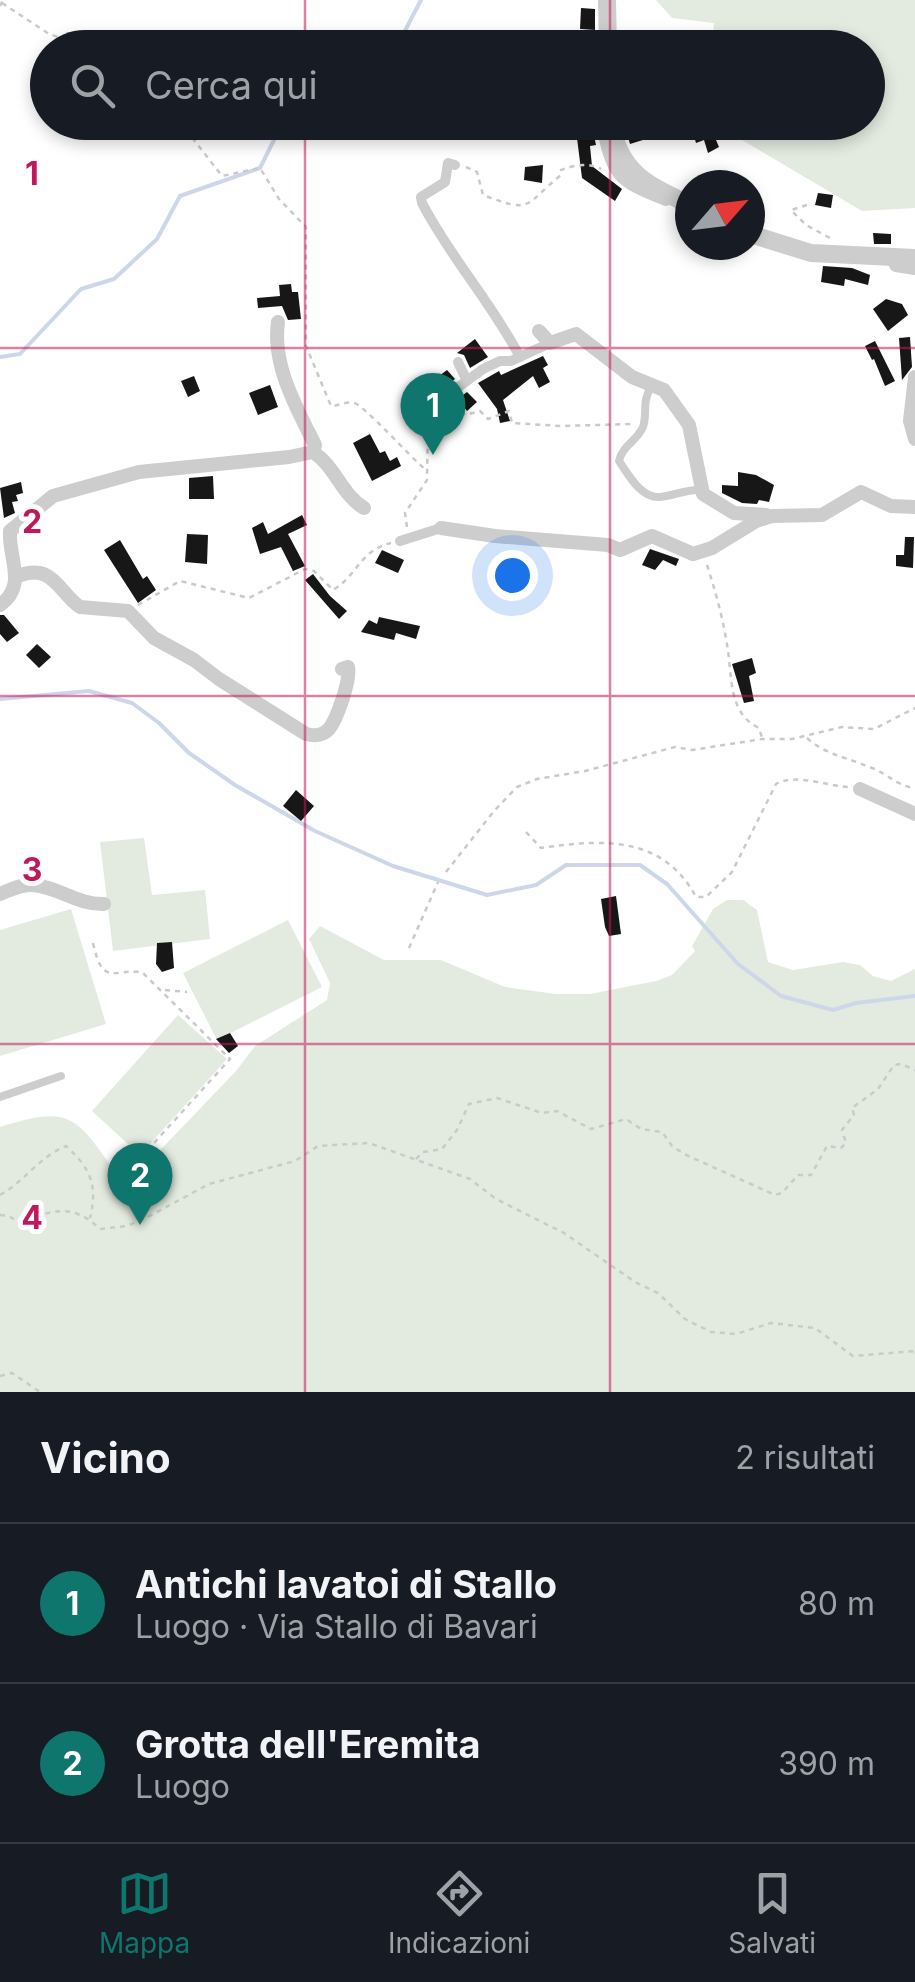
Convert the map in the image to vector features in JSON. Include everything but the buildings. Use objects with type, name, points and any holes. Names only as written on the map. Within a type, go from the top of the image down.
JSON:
[{"type":"street","points":[[608,0],[608,30]]},
{"type":"street","points":[[604,140],[619,180],[675,202]]},
{"type":"street","points":[[616,140],[619,154],[634,173],[675,199]]},
{"type":"street","points":[[455,165],[448,163],[445,182],[421,196],[422,202],[441,239],[477,286],[520,356]]},
{"type":"street","points":[[765,239],[811,253],[915,258]]},
{"type":"street","points":[[892,256],[896,265],[915,268]]},
{"type":"street","points":[[278,322],[275,345],[280,366],[314,452]]},
{"type":"street","points":[[539,331],[550,343]]},
{"type":"street","points":[[430,408],[466,380],[500,362],[576,334],[632,378],[664,390],[689,425],[700,490],[729,511],[819,516],[860,492],[891,506],[915,507]]},
{"type":"street","points":[[458,362],[466,380]]},
{"type":"street","points":[[915,377],[910,421],[915,439]]},
{"type":"street","points":[[0,604],[8,598],[18,576],[10,531],[53,496],[139,472],[314,452],[330,463],[346,493],[364,508]]},
{"type":"street","points":[[405,540],[441,528],[608,545],[620,550],[652,536],[693,554],[772,516]]},
{"type":"street","points":[[18,576],[26,573],[51,577],[80,607],[128,610],[154,638],[306,734],[318,735],[330,728],[350,678],[348,667],[342,670]]},
{"type":"street","points":[[860,789],[915,814]]},
{"type":"street","points":[[0,894],[36,885],[86,904],[104,904]]},
{"type":"lane","points":[[653,384],[644,402],[644,423],[618,457],[643,492],[656,497],[700,490]]},
{"type":"lane","points":[[0,1097],[61,1076]]},
{"type":"path","points":[[2,3],[43,30]]},
{"type":"path","points":[[194,140],[222,176],[260,168],[278,199],[306,228],[306,346],[331,406],[353,402],[364,407],[398,446],[426,470]]},
{"type":"path","points":[[455,165],[476,170],[483,195],[509,207],[521,208],[531,202],[561,175],[561,170],[574,164],[592,164],[619,180]]},
{"type":"path","points":[[807,205],[791,210],[832,239]]},
{"type":"path","points":[[448,394],[465,414],[480,412],[488,420],[510,411],[512,422],[522,424],[644,423]]},
{"type":"path","points":[[128,610],[180,581],[250,598],[290,575],[310,569],[333,590],[373,548],[405,540],[405,513],[425,486],[430,408]]},
{"type":"path","points":[[699,560],[707,563],[715,590],[733,693],[748,723],[759,728],[762,739]]},
{"type":"path","points":[[446,872],[517,787],[676,747],[692,750],[806,736],[842,726],[874,729],[915,708]]},
{"type":"path","points":[[806,736],[833,755],[874,768],[915,788]]},
{"type":"path","points":[[526,832],[541,848],[577,842],[646,848],[672,866],[696,897],[706,897],[732,872],[776,784],[800,780],[860,789]]},
{"type":"path","points":[[409,948],[438,882]]},
{"type":"path","points":[[93,943],[99,963],[108,972],[121,976],[136,970],[142,972],[230,1060],[144,1154]]},
{"type":"path","points":[[163,990],[187,992]]},
{"type":"path","points":[[415,1160],[423,1152],[442,1149],[457,1130],[469,1104],[497,1098],[542,1113],[557,1111],[591,1129],[626,1120],[641,1130],[662,1132],[684,1154],[775,1195],[782,1193],[798,1175],[816,1170],[827,1146],[841,1148],[846,1143],[842,1130],[854,1115],[852,1108],[878,1090],[894,1066],[901,1064],[915,1070]]},
{"type":"path","points":[[0,1215],[21,1224],[49,1210],[75,1210],[100,1229],[127,1226],[209,1184],[296,1161],[318,1146],[369,1143],[470,1180],[496,1199],[564,1232],[635,1282],[658,1293],[685,1319],[711,1332],[736,1334],[771,1323],[815,1328],[853,1356],[915,1352]]},
{"type":"path","points":[[0,1195],[18,1184],[36,1163],[66,1146],[89,1173],[96,1194],[90,1219]]},
{"type":"path","points":[[0,1376],[12,1373],[40,1392]]},
{"type":"shaded area","points":[[656,0],[915,0],[915,208],[862,211],[742,140],[885,140],[885,30],[713,30],[714,23],[672,18]]},
{"type":"shaded area","points":[[144,838],[152,895],[205,890],[210,939],[113,951],[100,842]]},
{"type":"shaded area","points":[[727,900],[743,900],[757,910],[768,962],[793,970],[843,962],[860,965],[873,976],[891,981],[915,969],[915,1392],[0,1392],[0,1127],[42,1117],[69,1120],[90,1138],[115,1172],[133,1175],[236,1071],[255,1046],[327,1000],[330,983],[309,939],[320,926],[384,960],[441,960],[505,987],[590,994],[672,975],[695,951],[692,946],[713,909]]},
{"type":"shaded area","points":[[71,909],[106,1024],[0,1056],[0,930]]},
{"type":"shaded area","points":[[288,920],[322,987],[217,1040],[183,973]]},
{"type":"shaded area","points":[[178,1015],[227,1059],[140,1155],[92,1111]]},
{"type":"waterway","points":[[405,30],[421,0]]},
{"type":"waterway","points":[[0,357],[20,354],[81,289],[114,279],[157,239],[180,196],[260,168],[274,140]]},
{"type":"waterway","points":[[0,699],[89,691],[132,703],[189,753],[315,831],[393,866],[487,895],[536,885],[566,865],[640,865],[667,884],[738,964],[781,996],[833,1010],[856,1003],[915,996]]},
{"type":"place","name":"Antichi lavatoi di Stallo","points":[[433,455]]},
{"type":"place","name":"Grotta dell'Eremita","points":[[140,1225]]}]
